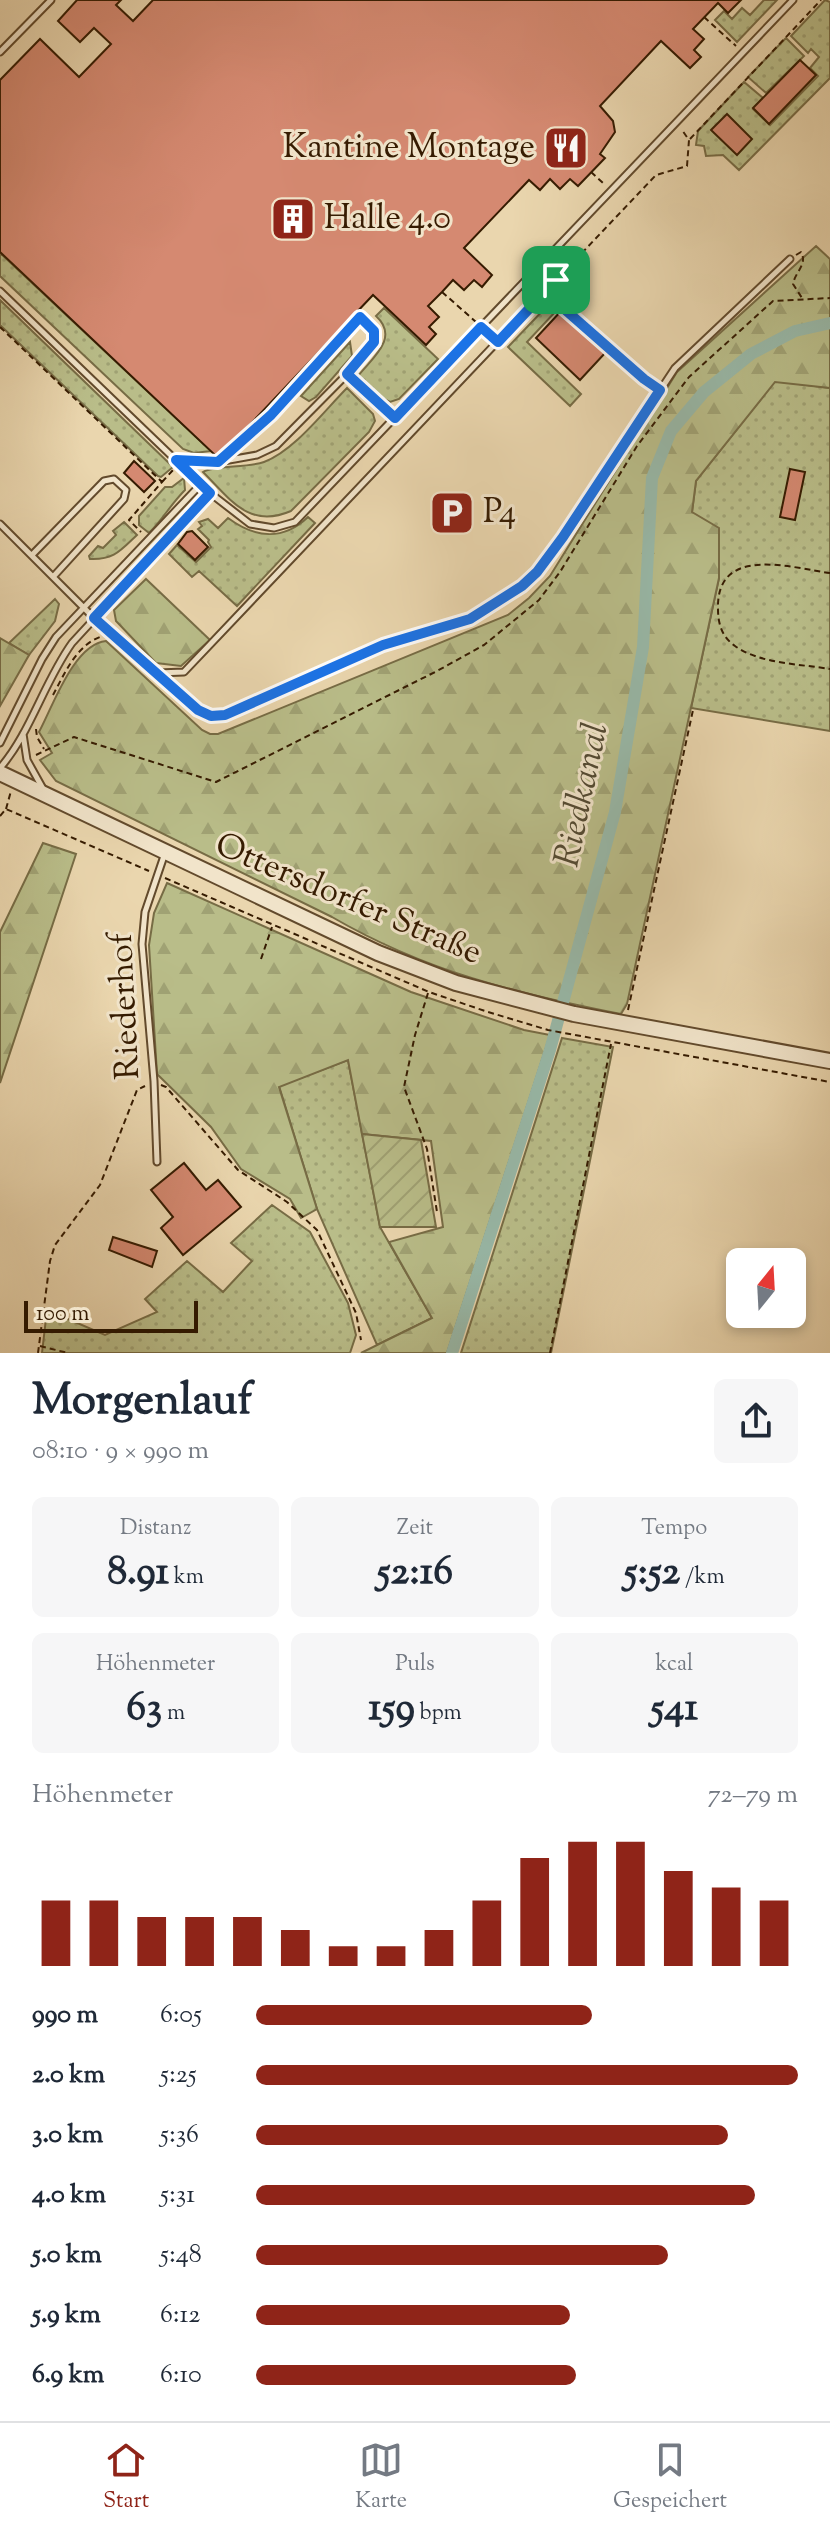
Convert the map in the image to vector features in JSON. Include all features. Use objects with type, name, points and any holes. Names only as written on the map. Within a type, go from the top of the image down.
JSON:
[{"type":"street","name":"Ottersdorfer Straße","points":[[0,770],[47,796],[378,953],[456,983],[574,1014],[830,1061]]},
{"type":"lane","points":[[0,52],[51,0]]},
{"type":"lane","points":[[0,291],[210,493],[250,524],[274,528],[295,522],[793,0]]},
{"type":"lane","points":[[0,524],[94,618],[198,710],[211,716],[225,715],[383,645],[449,627],[486,611],[522,586],[537,572],[675,368],[790,259]]},
{"type":"lane","points":[[157,673],[184,672],[556,280]]},
{"type":"lane","points":[[176,460],[218,462],[257,455],[276,446],[347,374],[374,342],[374,331],[360,317],[271,415],[218,462]]},
{"type":"lane","points":[[347,374],[395,418]]},
{"type":"lane","points":[[32,555],[104,481],[114,479],[126,490],[124,499],[53,577]]},
{"type":"lane","points":[[0,743],[42,659],[83,607],[201,484]]},
{"type":"lane","points":[[0,770],[59,660],[210,493]]},
{"type":"lane","points":[[24,729],[27,760],[47,796]]},
{"type":"lane","name":"Riederhof","points":[[157,1162],[154,1081],[142,944],[145,912],[166,852]]},
{"type":"path","points":[[660,390],[562,307],[556,280],[656,175],[687,166],[689,140],[714,117],[821,0]]},
{"type":"path","points":[[704,17],[743,52]]},
{"type":"path","points":[[675,124],[689,140]]},
{"type":"path","points":[[591,172],[611,191]]},
{"type":"path","points":[[790,259],[801,252],[804,256],[793,284],[803,299]]},
{"type":"path","points":[[442,292],[481,327]]},
{"type":"path","points":[[27,760],[74,737],[216,782],[484,645],[546,591],[637,446],[678,389],[773,301],[830,298]]},
{"type":"path","points":[[0,327],[162,482]]},
{"type":"path","points":[[149,540],[129,520],[169,474]]},
{"type":"path","points":[[830,573],[763,563],[747,564],[723,585],[717,602],[718,619],[724,635],[735,647],[772,659],[830,669]]},
{"type":"path","points":[[50,702],[70,663],[89,641],[99,638],[108,630]]},
{"type":"path","points":[[626,1023],[693,710]]},
{"type":"path","points":[[36,727],[37,737],[45,750]]},
{"type":"path","points":[[0,816],[6,809],[15,780]]},
{"type":"path","points":[[6,809],[429,992],[548,1030],[830,1082]]},
{"type":"path","points":[[261,959],[273,926]]},
{"type":"path","points":[[429,992],[415,1035],[404,1087],[427,1149],[437,1212]]},
{"type":"path","points":[[550,1353],[612,1042]]},
{"type":"path","points":[[38,1353],[50,1261],[55,1245],[100,1185],[137,1090],[154,1081],[166,1087],[238,1170],[287,1202],[317,1230],[356,1313],[361,1340]]},
{"type":"path","points":[[39,1346],[68,1353]]},
{"type":"green space","points":[[764,0],[777,0],[737,42],[715,20],[724,11],[732,19],[742,8],[750,15]]},
{"type":"green space","points":[[825,0],[830,2],[830,78],[739,170],[723,155],[706,156],[704,146],[696,145],[698,131],[744,82],[763,98],[753,109],[770,125],[818,76],[810,68],[819,57],[811,49],[808,53],[791,36]]},
{"type":"green space","points":[[786,38],[804,56],[766,93],[748,77]]},
{"type":"green space","points":[[816,246],[830,259],[830,388],[775,382],[696,481],[692,512],[719,528],[719,578],[627,1004],[621,1014],[508,989],[402,952],[56,781],[40,760],[52,753],[39,732],[66,678],[84,653],[106,641],[202,730],[218,734],[508,615],[550,576],[677,372]]},
{"type":"green space","points":[[0,253],[211,451],[194,453],[183,449],[0,276]]},
{"type":"green space","points":[[0,300],[173,467],[161,477],[158,476],[0,325]]},
{"type":"green space","points":[[550,303],[557,310],[527,342],[581,394],[570,406],[508,347]]},
{"type":"green space","points":[[384,308],[438,359],[399,399],[390,402],[380,397],[358,376],[385,340],[383,324],[376,316]]},
{"type":"green space","points":[[350,342],[352,356],[316,397],[309,401],[301,396]]},
{"type":"green space","points":[[775,381],[830,388],[830,731],[691,708],[719,578],[692,512],[696,481]]},
{"type":"green space","points":[[347,388],[373,414],[375,421],[369,432],[291,511],[276,516],[252,514],[232,501],[203,472],[257,464],[275,457],[308,430]]},
{"type":"green space","points":[[184,478],[185,490],[149,533],[139,525],[139,516],[165,487],[172,487]]},
{"type":"green space","points":[[308,517],[315,523],[237,606],[199,571],[192,577],[169,554],[177,545],[196,562],[211,547],[209,540],[198,529],[202,526],[199,522],[208,519],[218,528],[228,518],[248,530],[269,534],[289,530]]},
{"type":"green space","points":[[124,522],[137,535],[111,556],[90,559],[89,556],[98,546],[103,548],[116,535],[113,531]]},
{"type":"green space","points":[[146,579],[210,640],[181,666],[156,663],[116,621],[114,610]]},
{"type":"green space","points":[[55,599],[59,604],[55,621],[29,655],[9,643]]},
{"type":"green space","points":[[0,638],[29,655],[0,706]]},
{"type":"green space","points":[[43,843],[76,854],[0,1083],[0,932]]},
{"type":"green space","points":[[167,883],[411,992],[524,1030],[550,1035],[447,1353],[361,1353],[432,1318],[389,1242],[443,1227],[431,1141],[362,1134],[348,1060],[279,1087],[317,1209],[301,1218],[290,1199],[241,1169],[211,1127],[157,1074],[149,945],[154,913]]},
{"type":"green space","points":[[562,1038],[613,1047],[551,1353],[461,1353]]},
{"type":"green space","points":[[348,1060],[380,1227],[432,1318],[377,1345],[317,1209],[279,1086]]},
{"type":"green space","points":[[362,1134],[421,1140],[436,1227],[380,1227]]},
{"type":"green space","points":[[272,1205],[310,1232],[348,1303],[356,1335],[350,1353],[42,1353],[47,1310],[105,1335],[157,1312],[145,1299],[187,1261],[223,1292],[252,1261],[231,1243]]},
{"type":"building","name":"Halle 4.0","points":[[77,0],[121,0],[116,5],[133,21],[153,0],[741,0],[728,13],[718,3],[693,29],[704,39],[694,50],[701,57],[690,68],[661,41],[600,106],[613,121],[615,132],[600,154],[605,158],[578,186],[570,179],[560,189],[550,179],[540,190],[529,180],[464,248],[492,275],[482,287],[474,280],[464,290],[453,280],[428,306],[439,317],[429,327],[436,334],[426,345],[373,295],[240,435],[216,456],[0,252],[0,80],[40,39],[79,77],[111,44],[94,28],[80,42],[58,21]]},
{"type":"building","points":[[800,60],[816,75],[769,124],[753,108]]},
{"type":"building","points":[[727,114],[752,139],[737,155],[711,130]]},
{"type":"building","points":[[562,310],[606,352],[580,380],[536,338]]},
{"type":"building","points":[[134,461],[155,481],[144,492],[124,473]]},
{"type":"building","points":[[790,469],[805,472],[795,520],[780,517]]},
{"type":"building","points":[[192,531],[208,547],[195,560],[178,544],[187,532]]},
{"type":"building","points":[[184,1163],[206,1190],[218,1180],[241,1207],[183,1255],[161,1228],[173,1217],[151,1190]]},
{"type":"building","points":[[113,1237],[157,1251],[152,1267],[109,1250]]},
{"type":"waterway","name":"Riedkanal","points":[[452,1353],[550,1050],[615,812],[643,647],[652,478],[671,431],[704,392],[751,354],[795,331],[830,323]]},
{"type":"place","name":"Kantine Montage","points":[[566,148]]},
{"type":"place","name":"Halle 4.0","points":[[293,219]]},
{"type":"place","name":"P4","points":[[452,513]]},
{"type":"route","points":[[556,280],[562,307],[660,390],[563,537],[537,572],[522,586],[470,619],[383,645],[225,715],[211,716],[198,710],[94,618],[210,493],[176,460],[218,462],[271,415],[360,317],[374,331],[374,342],[347,374],[395,418],[481,327],[498,342],[556,280]]}]
